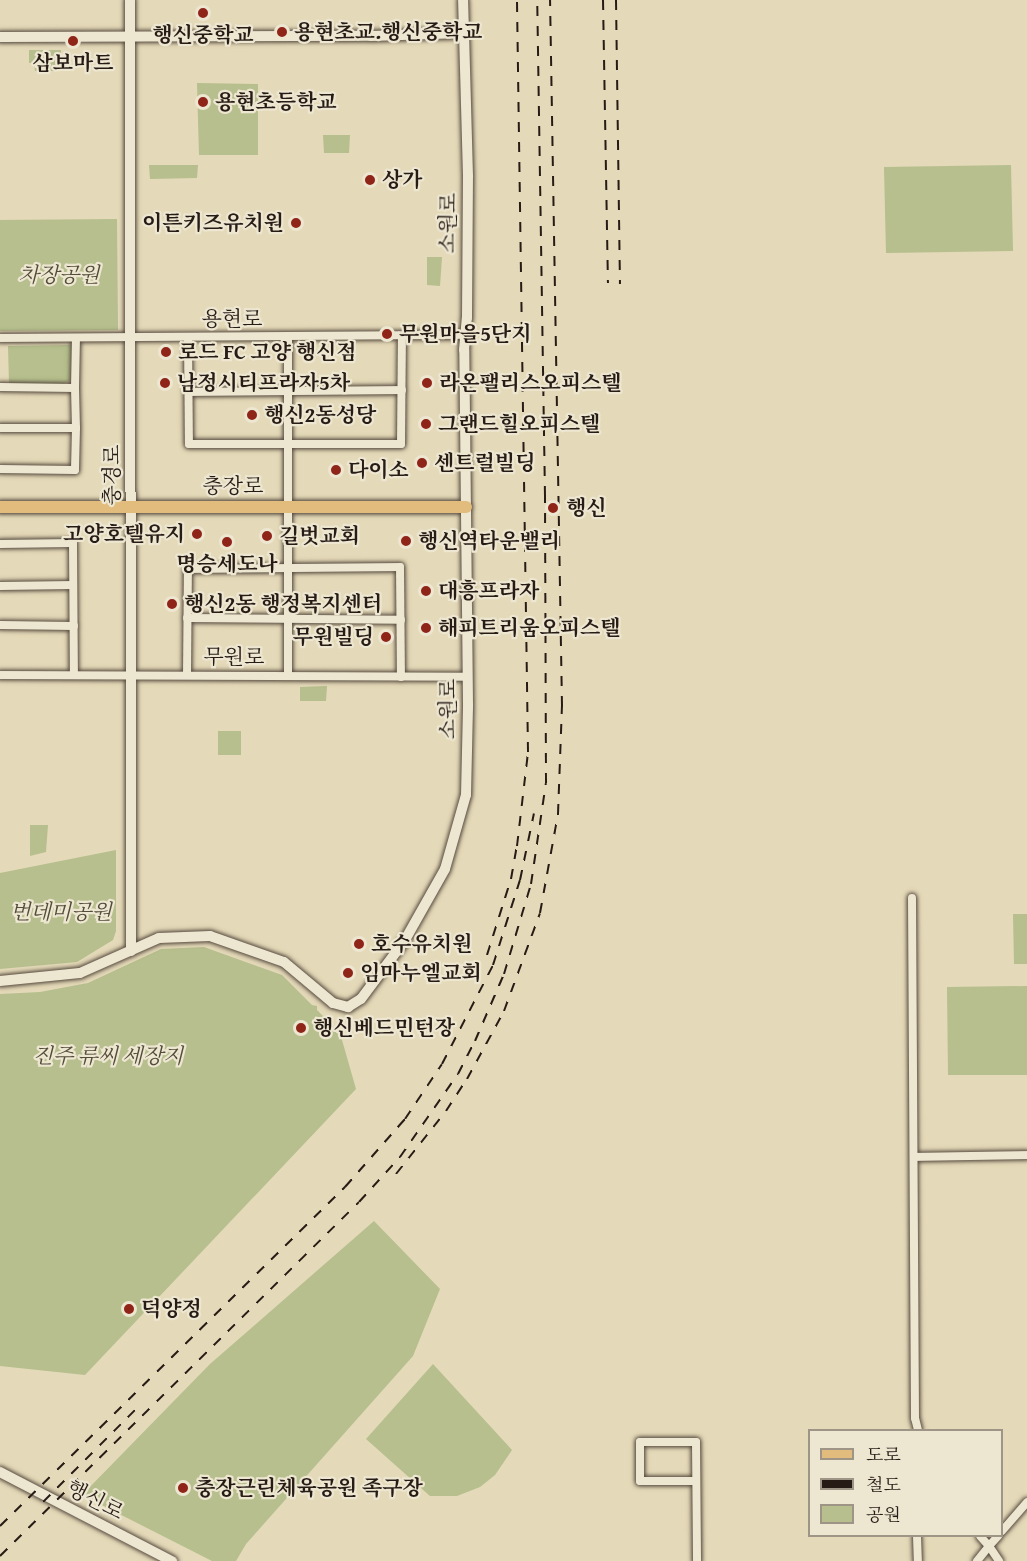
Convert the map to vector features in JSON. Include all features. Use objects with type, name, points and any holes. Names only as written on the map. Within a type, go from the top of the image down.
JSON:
[{"type":"main road","name":"충경로","points":[[130,0],[131,951]]},
{"type":"main road","name":"소원로","points":[[0,981],[80,973],[159,938],[210,936],[284,962],[333,1003],[348,1006],[355,1004],[405,940],[445,869],[466,795],[468,677],[465,335],[468,176],[463,0]]},
{"type":"main road","points":[[0,37],[463,33]]},
{"type":"main road","name":"충장로","points":[[0,507],[466,507]]},
{"type":"main road","name":"행신로","points":[[0,1472],[172,1561]]},
{"type":"street","name":"용현로","points":[[0,338],[465,335]]},
{"type":"street","points":[[188,337],[189,444],[401,444],[402,336]]},
{"type":"street","points":[[288,337],[288,675]]},
{"type":"street","points":[[0,470],[75,470],[76,338]]},
{"type":"street","points":[[0,387],[75,388]]},
{"type":"street","points":[[189,392],[402,390]]},
{"type":"street","points":[[0,428],[76,428]]},
{"type":"street","points":[[0,544],[73,543],[74,675]]},
{"type":"street","points":[[187,675],[188,569],[400,567],[401,677]]},
{"type":"street","points":[[0,586],[74,585]]},
{"type":"street","points":[[188,618],[401,620]]},
{"type":"street","points":[[0,624],[74,626]]},
{"type":"street","name":"무원로","points":[[0,675],[468,677]]},
{"type":"street","points":[[912,898],[917,1429]]},
{"type":"street","points":[[914,1157],[1027,1155]]},
{"type":"street","points":[[696,1481],[640,1481],[640,1442],[696,1442],[697,1561]]},
{"type":"street","points":[[1003,1530],[1027,1502]]},
{"type":"street","points":[[917,1537],[918,1561]]},
{"type":"street","points":[[981,1537],[999,1561]]},
{"type":"street","points":[[977,1561],[997,1537]]},
{"type":"green space","points":[[29,50],[61,50],[61,71],[35,71],[34,63],[29,63]]},
{"type":"green space","points":[[197,83],[258,84],[258,155],[199,155]]},
{"type":"green space","points":[[323,135],[350,135],[349,153],[324,153]]},
{"type":"green space","points":[[149,165],[198,165],[197,178],[150,179]]},
{"type":"green space","points":[[1011,165],[1013,251],[886,253],[884,167]]},
{"type":"green space","name":"차장공원","points":[[117,219],[118,330],[0,331],[0,220]]},
{"type":"green space","points":[[427,257],[442,257],[440,286],[427,285]]},
{"type":"green space","points":[[72,345],[72,379],[60,386],[9,384],[8,346]]},
{"type":"green space","points":[[327,686],[326,701],[300,701],[300,687]]},
{"type":"green space","points":[[218,731],[241,731],[241,755],[218,755]]},
{"type":"green space","points":[[30,825],[48,825],[46,852],[30,856]]},
{"type":"green space","name":"번데미공원","points":[[116,850],[116,931],[113,940],[77,962],[0,969],[0,873]]},
{"type":"green space","points":[[1013,914],[1027,914],[1027,964],[1014,964]]},
{"type":"green space","name":"진주 류씨 세장지","points":[[204,947],[282,975],[312,1005],[317,1006],[317,1010],[340,1033],[356,1089],[85,1375],[0,1366],[0,994],[40,992],[88,983],[161,949]]},
{"type":"green space","points":[[1027,986],[1027,1075],[948,1075],[947,987]]},
{"type":"green space","points":[[374,1221],[440,1289],[413,1356],[246,1544],[236,1561],[212,1561],[82,1495],[210,1364]]},
{"type":"green space","points":[[433,1364],[512,1450],[495,1475],[480,1487],[457,1496],[430,1496],[366,1439]]},
{"type":"railway","points":[[487,955],[511,879],[528,752],[517,0]]},
{"type":"railway","points":[[0,1556],[359,1202],[400,1157],[458,1074],[504,974],[531,884],[546,783],[545,496],[537,0]]},
{"type":"railway","points":[[396,1174],[446,1111],[467,1079],[504,1011],[540,913],[558,814],[562,706],[550,0]]},
{"type":"railway","points":[[603,0],[608,283]]},
{"type":"railway","points":[[616,0],[620,284]]},
{"type":"railway","points":[[0,1526],[345,1187],[405,1119],[442,1064],[493,965],[520,880],[534,813]]},
{"type":"railway","points":[[43,1502],[139,1406]]},
{"type":"place","name":"행신중학교","points":[[203,13]]},
{"type":"place","name":"용현초교.행신중학교","points":[[282,32]]},
{"type":"place","name":"삼보마트","points":[[73,41]]},
{"type":"place","name":"용현초등학교","points":[[203,102]]},
{"type":"place","name":"상가","points":[[370,180]]},
{"type":"place","name":"이튼키즈유치원","points":[[296,223]]},
{"type":"place","name":"무원마을5단지","points":[[387,334]]},
{"type":"place","name":"로드 FC 고양 행신점","points":[[166,352]]},
{"type":"place","name":"남정시티프라자5차","points":[[165,383]]},
{"type":"place","name":"라온팰리스오피스텔","points":[[427,383]]},
{"type":"place","name":"행신2동성당","points":[[252,415]]},
{"type":"place","name":"그랜드힐오피스텔","points":[[426,424]]},
{"type":"place","name":"센트럴빌딩","points":[[422,463]]},
{"type":"place","name":"다이소","points":[[336,470]]},
{"type":"place","name":"행신","points":[[553,508]]},
{"type":"place","name":"고양호텔유지","points":[[197,534]]},
{"type":"place","name":"길벗교회","points":[[267,536]]},
{"type":"place","name":"행신역타운밸리","points":[[406,541]]},
{"type":"place","name":"명승세도나","points":[[227,542]]},
{"type":"place","name":"대흥프라자","points":[[426,591]]},
{"type":"place","name":"행신2동 행정복지센터","points":[[172,604]]},
{"type":"place","name":"해피트리움오피스텔","points":[[426,628]]},
{"type":"place","name":"무원빌딩","points":[[386,637]]},
{"type":"place","name":"호수유치원","points":[[359,944]]},
{"type":"place","name":"임마누엘교회","points":[[348,973]]},
{"type":"place","name":"행신베드민턴장","points":[[301,1028]]},
{"type":"place","name":"덕양정","points":[[129,1309]]},
{"type":"place","name":"충장근린체육공원 족구장","points":[[183,1488]]}]
